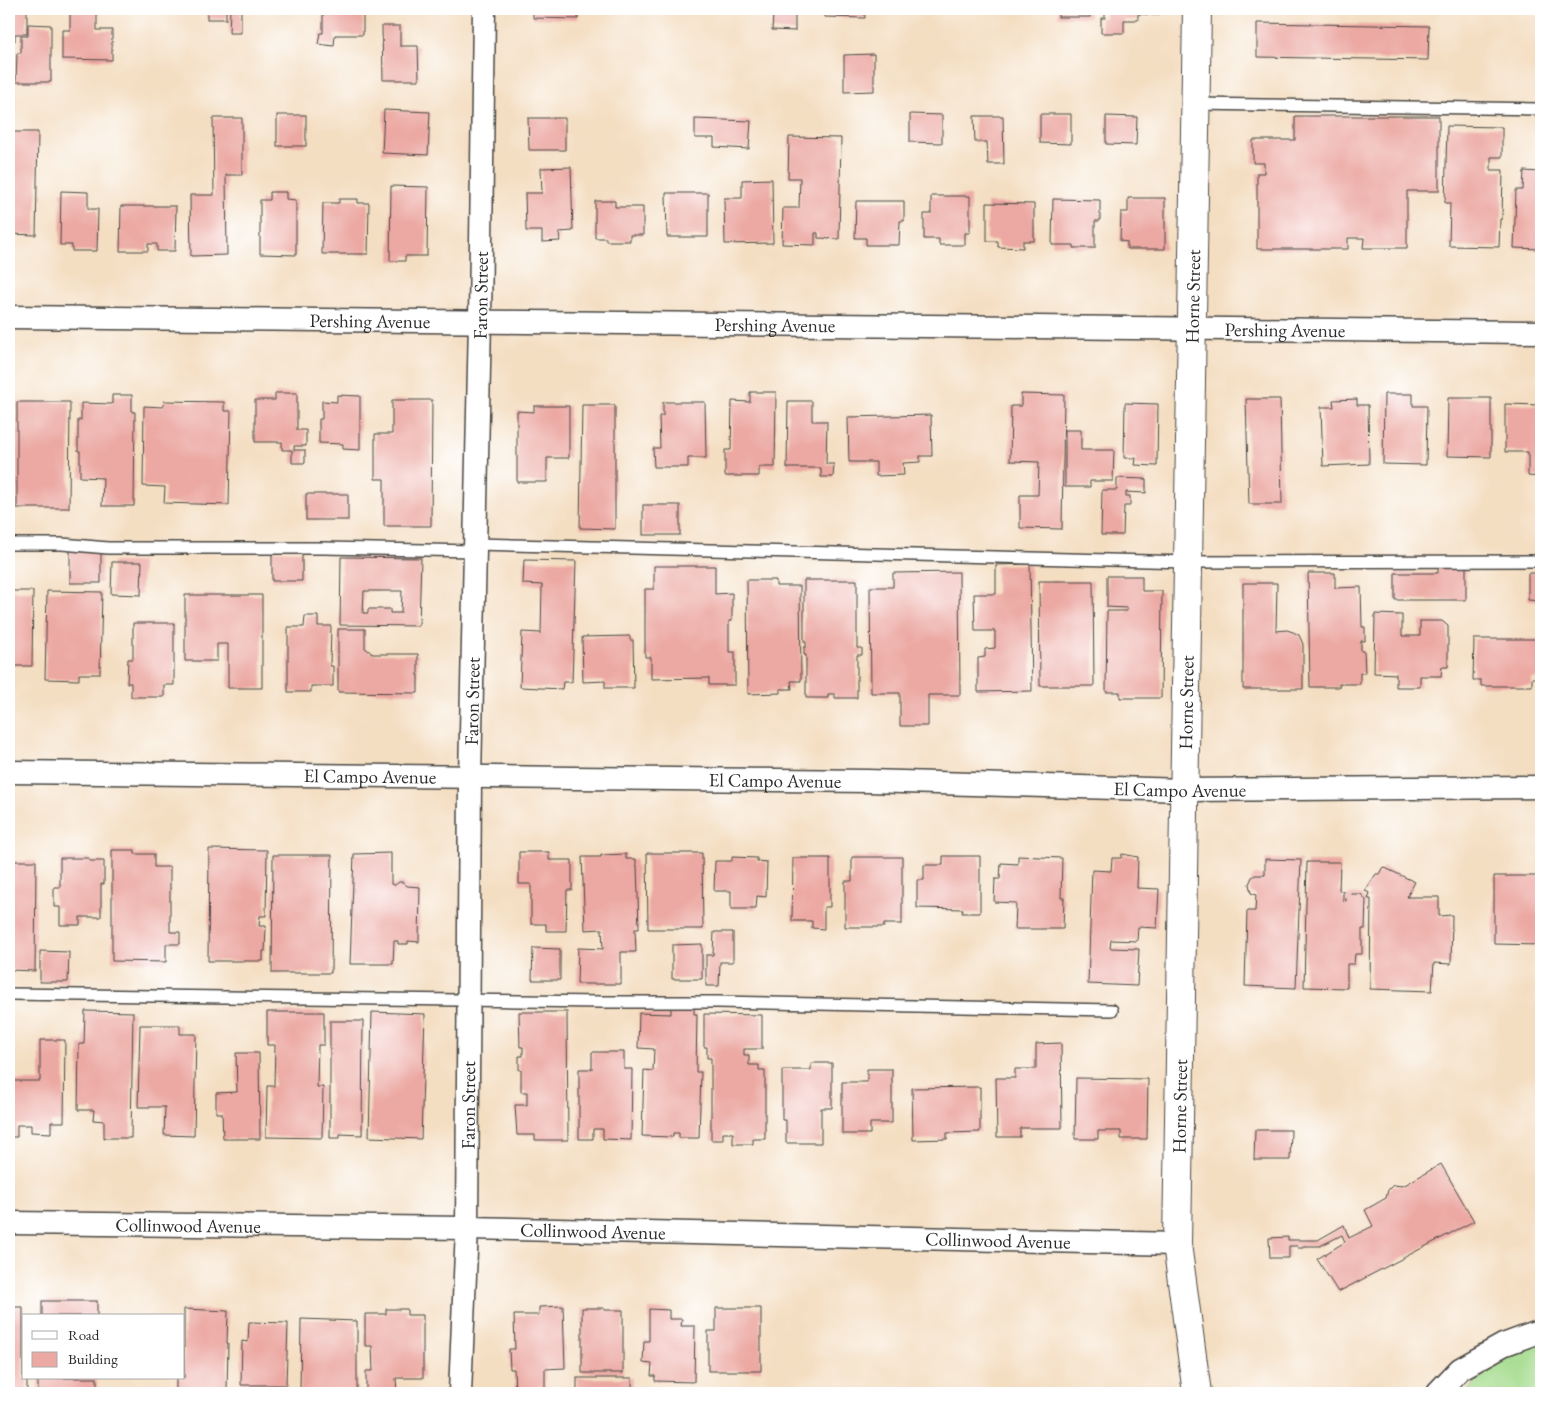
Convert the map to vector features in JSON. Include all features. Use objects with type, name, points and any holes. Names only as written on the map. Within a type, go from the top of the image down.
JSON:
[{"type":"street","name":"Faron Street","points":[[460,1393],[467,1228],[470,778],[476,548],[484,9]]},
{"type":"street","name":"Horne Street","points":[[1197,9],[1178,1244],[1197,1393]]},
{"type":"street","name":"Pershing Avenue","points":[[9,317],[1541,332]]},
{"type":"street","name":"El Campo Avenue","points":[[9,772],[868,781],[1185,790],[1541,787]]},
{"type":"street","name":"Collinwood Avenue","points":[[9,1223],[467,1228],[1178,1244]]},
{"type":"street","points":[[1437,1393],[1460,1369],[1502,1345],[1541,1331]]},
{"type":"lane","points":[[1196,104],[1541,110]]},
{"type":"lane","points":[[9,544],[62,544],[108,548],[476,548],[1188,562],[1541,561]]},
{"type":"lane","points":[[9,994],[716,1002],[1112,1010]]},
{"type":"green space","points":[[1541,1342],[1541,1393],[1465,1393],[1506,1355]]},
{"type":"building","points":[[9,9],[27,9],[27,34],[15,34],[15,41],[9,41]]},
{"type":"building","points":[[70,9],[97,9],[97,30],[112,30],[112,60],[62,59],[62,30],[70,30]]},
{"type":"building","points":[[207,9],[226,9],[226,19],[207,19]]},
{"type":"building","points":[[230,9],[241,9],[241,33],[229,33]]},
{"type":"building","points":[[323,9],[363,9],[363,35],[335,35],[334,46],[318,44],[320,33],[323,33]]},
{"type":"building","points":[[533,9],[578,9],[578,19],[533,18]]},
{"type":"building","points":[[767,9],[795,9],[795,31],[772,30],[773,14],[767,14]]},
{"type":"building","points":[[825,9],[865,9],[865,18],[825,17]]},
{"type":"building","points":[[1058,9],[1090,9],[1090,17],[1058,17]]},
{"type":"building","points":[[1105,9],[1159,9],[1159,15],[1138,14],[1138,20],[1124,20],[1124,33],[1101,33],[1101,18],[1105,18]]},
{"type":"building","points":[[1257,23],[1429,26],[1428,60],[1257,57]]},
{"type":"building","points":[[28,24],[51,25],[51,82],[16,82],[17,53],[21,53],[21,36],[28,36]]},
{"type":"building","points":[[382,26],[400,26],[400,46],[418,46],[419,80],[383,80]]},
{"type":"building","points":[[874,54],[874,91],[844,92],[844,55]]},
{"type":"building","points":[[384,110],[430,112],[428,155],[382,153]]},
{"type":"building","points":[[910,114],[942,115],[942,143],[910,142]]},
{"type":"building","points":[[1040,114],[1071,114],[1071,144],[1040,143]]},
{"type":"building","points":[[277,115],[306,115],[306,146],[277,146]]},
{"type":"building","points":[[974,116],[1003,116],[1004,164],[988,164],[987,142],[975,142]]},
{"type":"building","points":[[1106,116],[1137,117],[1136,145],[1106,144]]},
{"type":"building","points":[[1295,116],[1439,116],[1439,191],[1407,191],[1407,248],[1363,248],[1364,238],[1348,238],[1348,249],[1257,249],[1257,173],[1264,173],[1264,163],[1253,163],[1253,140],[1295,140]]},
{"type":"building","points":[[213,118],[242,118],[242,175],[226,175],[227,255],[191,256],[190,195],[214,195]]},
{"type":"building","points":[[528,118],[565,118],[565,150],[529,150]]},
{"type":"building","points":[[695,119],[751,121],[749,149],[714,147],[714,138],[695,138]]},
{"type":"building","points":[[1447,126],[1502,127],[1502,157],[1491,157],[1491,170],[1503,170],[1502,219],[1500,219],[1499,247],[1449,246],[1450,203],[1445,203]]},
{"type":"building","points":[[9,132],[38,132],[36,235],[9,234]]},
{"type":"building","points":[[789,137],[841,138],[839,239],[818,238],[818,233],[815,233],[815,245],[782,244],[783,208],[799,208],[800,178],[788,178]]},
{"type":"building","points":[[571,167],[573,231],[559,232],[560,241],[542,242],[542,231],[526,231],[525,193],[542,193],[541,168]]},
{"type":"building","points":[[1524,171],[1541,172],[1541,249],[1514,248],[1516,190],[1523,190]]},
{"type":"building","points":[[772,179],[773,243],[725,244],[724,198],[742,198],[742,180]]},
{"type":"building","points":[[391,186],[428,187],[427,256],[405,256],[405,261],[390,261]]},
{"type":"building","points":[[61,191],[88,192],[88,209],[98,209],[97,251],[72,251],[72,245],[60,245]]},
{"type":"building","points":[[270,192],[286,192],[286,199],[296,200],[296,255],[260,254],[260,200],[270,200]]},
{"type":"building","points":[[666,193],[708,193],[708,237],[667,237]]},
{"type":"building","points":[[931,196],[970,196],[970,233],[965,233],[965,245],[939,245],[939,239],[924,239],[924,214],[931,214]]},
{"type":"building","points":[[1128,198],[1165,198],[1165,249],[1127,249],[1127,242],[1120,241],[1121,212],[1128,212]]},
{"type":"building","points":[[339,199],[358,199],[358,203],[369,203],[368,254],[322,254],[323,203],[339,203]]},
{"type":"building","points":[[1053,199],[1100,200],[1100,221],[1095,221],[1095,248],[1074,248],[1074,245],[1052,245]]},
{"type":"building","points":[[595,201],[615,201],[615,207],[643,207],[643,235],[630,235],[630,241],[606,241],[606,238],[595,238]]},
{"type":"building","points":[[856,201],[904,201],[904,221],[900,221],[899,245],[866,245],[866,238],[855,238]]},
{"type":"building","points":[[987,203],[1034,204],[1034,241],[1023,241],[1023,248],[998,247],[998,241],[987,241]]},
{"type":"building","points":[[121,206],[176,206],[175,251],[157,251],[157,244],[148,244],[148,251],[120,251]]},
{"type":"building","points":[[750,392],[776,392],[775,467],[759,467],[759,476],[725,476],[725,450],[731,450],[732,401],[750,402]]},
{"type":"building","points":[[275,393],[297,393],[297,430],[306,430],[306,446],[294,446],[294,450],[305,450],[305,463],[292,463],[292,450],[282,450],[282,442],[255,442],[255,400],[275,400]]},
{"type":"building","points":[[1021,394],[1064,395],[1062,529],[1020,528],[1020,495],[1038,495],[1039,462],[1010,461],[1011,406],[1021,406]]},
{"type":"building","points":[[1384,394],[1413,394],[1413,406],[1427,406],[1426,465],[1383,464]]},
{"type":"building","points":[[112,395],[132,395],[132,412],[135,412],[134,506],[102,506],[103,478],[80,477],[78,420],[81,420],[81,403],[112,404]]},
{"type":"building","points":[[337,395],[360,396],[360,450],[343,449],[343,444],[319,443],[319,419],[322,419],[322,401],[337,402]]},
{"type":"building","points":[[1448,398],[1491,398],[1491,457],[1447,456]]},
{"type":"building","points":[[1246,399],[1280,399],[1282,504],[1249,504]]},
{"type":"building","points":[[1357,399],[1357,405],[1368,405],[1369,464],[1323,466],[1321,407],[1334,407],[1333,400]]},
{"type":"building","points":[[392,400],[432,400],[431,526],[384,526],[384,479],[375,479],[375,434],[392,434]]},
{"type":"building","points":[[164,401],[224,402],[224,411],[231,411],[229,505],[164,503],[165,487],[143,486],[144,406],[163,407]]},
{"type":"building","points":[[788,401],[812,401],[812,421],[827,421],[826,464],[834,464],[833,477],[821,477],[821,468],[787,468]]},
{"type":"building","points":[[17,402],[70,402],[69,508],[17,508]]},
{"type":"building","points":[[663,402],[705,402],[706,458],[688,458],[688,467],[654,467],[653,448],[660,448],[659,416],[663,416]]},
{"type":"building","points":[[1125,403],[1158,404],[1157,466],[1135,465],[1136,458],[1124,458]]},
{"type":"building","points":[[1505,404],[1541,405],[1541,477],[1528,476],[1528,452],[1505,452]]},
{"type":"building","points":[[582,405],[615,405],[615,529],[580,528]]},
{"type":"building","points":[[534,406],[569,406],[569,458],[547,458],[547,482],[517,482],[517,411],[534,412]]},
{"type":"building","points":[[931,415],[932,456],[920,456],[920,462],[903,463],[904,475],[876,476],[876,462],[849,462],[848,417]]},
{"type":"building","points":[[1065,430],[1081,430],[1081,450],[1114,450],[1113,481],[1090,481],[1090,487],[1065,487]]},
{"type":"building","points":[[1117,478],[1146,479],[1146,493],[1126,492],[1126,496],[1130,496],[1130,506],[1124,506],[1123,535],[1101,535],[1102,490],[1117,490]]},
{"type":"building","points":[[306,494],[348,494],[348,520],[306,520]]},
{"type":"building","points":[[9,501],[13,501],[13,529],[9,529]]},
{"type":"building","points":[[643,505],[680,505],[680,535],[643,535]]},
{"type":"building","points":[[70,550],[101,550],[101,583],[70,583]]},
{"type":"building","points":[[272,550],[302,551],[302,581],[272,581]]},
{"type":"building","points":[[341,557],[421,558],[419,626],[340,625]],"holes":[[[364,591],[402,591],[401,613],[390,613],[390,609],[368,609],[368,613],[363,613]]]},
{"type":"building","points":[[524,560],[576,561],[572,682],[563,682],[562,689],[520,687],[522,632],[541,633],[542,585],[523,584]]},
{"type":"building","points":[[112,562],[142,562],[141,595],[111,594]]},
{"type":"building","points":[[1030,564],[1032,691],[978,692],[978,658],[985,657],[985,649],[995,648],[995,631],[975,631],[974,594],[996,594],[996,565]]},
{"type":"building","points":[[654,566],[715,566],[715,594],[732,593],[732,621],[729,621],[729,652],[735,652],[735,685],[709,685],[709,678],[651,679],[651,657],[645,657],[645,589],[654,589]]},
{"type":"building","points":[[1438,566],[1466,566],[1466,600],[1395,600],[1395,573],[1438,573]]},
{"type":"building","points":[[959,572],[960,695],[928,695],[928,726],[900,726],[900,693],[871,693],[870,587],[893,587],[893,573]]},
{"type":"building","points":[[1308,573],[1335,573],[1335,588],[1361,587],[1362,627],[1365,627],[1365,641],[1361,641],[1361,651],[1364,651],[1365,673],[1360,673],[1360,684],[1339,684],[1339,687],[1310,687]]},
{"type":"building","points":[[1528,573],[1541,573],[1541,601],[1528,600]]},
{"type":"building","points":[[1107,576],[1142,576],[1142,591],[1162,591],[1161,698],[1120,698],[1120,692],[1106,692],[1107,611],[1127,611],[1127,608],[1107,607]]},
{"type":"building","points":[[747,580],[776,580],[776,586],[800,586],[801,681],[791,681],[792,689],[780,689],[780,693],[748,694]]},
{"type":"building","points":[[804,580],[857,580],[857,648],[862,648],[862,655],[857,655],[857,698],[835,698],[835,694],[828,694],[828,698],[806,698]]},
{"type":"building","points":[[1039,581],[1093,581],[1094,686],[1040,686]]},
{"type":"building","points":[[1243,583],[1277,583],[1276,631],[1287,630],[1299,635],[1303,644],[1303,689],[1243,689]]},
{"type":"building","points":[[9,591],[33,591],[32,666],[9,666]]},
{"type":"building","points":[[47,591],[102,592],[100,674],[79,674],[79,680],[45,679]]},
{"type":"building","points":[[185,595],[262,595],[262,688],[228,688],[228,644],[217,644],[217,661],[185,661]]},
{"type":"building","points":[[1375,614],[1402,615],[1402,636],[1420,636],[1420,621],[1442,621],[1448,626],[1448,667],[1442,667],[1441,676],[1420,676],[1420,687],[1396,687],[1396,674],[1374,673]]},
{"type":"building","points":[[305,616],[318,616],[318,626],[331,626],[330,666],[333,666],[333,686],[311,686],[311,692],[288,692],[288,627],[304,627]]},
{"type":"building","points":[[133,623],[174,623],[174,685],[164,685],[164,697],[131,697],[131,683],[127,683],[128,659],[133,659]]},
{"type":"building","points":[[338,629],[365,629],[365,648],[373,654],[418,654],[418,693],[338,692]]},
{"type":"building","points":[[630,636],[630,640],[633,640],[634,688],[605,688],[605,681],[583,682],[582,637]]},
{"type":"building","points":[[1474,639],[1541,639],[1541,678],[1532,678],[1532,686],[1481,686],[1481,680],[1473,680]]},
{"type":"building","points":[[209,849],[267,850],[266,916],[260,916],[259,926],[266,926],[263,961],[208,961]]},
{"type":"building","points":[[112,850],[135,850],[135,854],[154,854],[154,867],[170,867],[170,932],[180,932],[180,944],[166,944],[166,962],[112,961]]},
{"type":"building","points":[[519,852],[549,852],[549,860],[572,860],[572,890],[567,890],[566,931],[546,931],[546,924],[531,924],[531,884],[519,884]]},
{"type":"building","points":[[391,853],[391,884],[395,885],[403,882],[407,886],[420,887],[419,942],[408,941],[408,944],[398,944],[398,941],[394,941],[393,964],[350,964],[354,854]]},
{"type":"building","points":[[647,853],[702,853],[703,929],[648,929]]},
{"type":"building","points":[[626,854],[626,859],[636,859],[637,865],[639,929],[635,929],[636,952],[621,952],[621,984],[577,984],[578,948],[603,949],[602,929],[585,930],[582,857]]},
{"type":"building","points":[[1122,854],[1138,857],[1137,888],[1159,889],[1157,928],[1138,927],[1137,941],[1111,940],[1110,948],[1139,949],[1137,986],[1088,984],[1092,870],[1111,871],[1112,858],[1121,858]]},
{"type":"building","points":[[273,855],[332,855],[331,973],[272,973]]},
{"type":"building","points":[[943,856],[980,856],[980,913],[962,913],[963,909],[917,908],[917,880],[924,880],[924,865],[943,865]]},
{"type":"building","points":[[1018,856],[1062,858],[1061,898],[1064,898],[1063,929],[1015,929],[1016,903],[994,902],[995,879],[1000,879],[1001,863],[1018,864]]},
{"type":"building","points":[[732,857],[757,858],[757,861],[767,862],[766,897],[757,896],[756,909],[731,909],[731,891],[714,891],[715,861],[732,861]]},
{"type":"building","points":[[852,857],[902,857],[902,924],[884,924],[884,927],[845,927],[845,881],[852,881]]},
{"type":"building","points":[[60,858],[89,858],[89,861],[104,861],[104,884],[101,884],[101,917],[80,917],[80,925],[60,925],[60,907],[54,907],[54,887],[60,887]]},
{"type":"building","points":[[793,858],[830,858],[830,907],[824,907],[824,929],[812,928],[812,921],[792,921]]},
{"type":"building","points":[[1265,859],[1301,860],[1296,988],[1245,986],[1247,911],[1255,911],[1256,895],[1251,893],[1249,884],[1255,875],[1265,875]]},
{"type":"building","points":[[9,861],[36,861],[35,971],[9,970]]},
{"type":"building","points":[[1307,862],[1340,862],[1339,891],[1343,891],[1343,900],[1346,901],[1350,894],[1361,894],[1366,900],[1365,929],[1362,929],[1362,954],[1355,954],[1354,964],[1347,964],[1347,988],[1304,987]]},
{"type":"building","points":[[1383,867],[1415,882],[1407,897],[1439,897],[1439,916],[1452,915],[1451,964],[1434,963],[1432,991],[1370,989],[1371,899],[1368,899],[1370,893],[1365,891]]},
{"type":"building","points":[[1494,876],[1541,876],[1540,945],[1494,944]]},
{"type":"building","points":[[714,932],[733,932],[733,962],[720,962],[719,986],[706,986],[706,955],[713,955]]},
{"type":"building","points":[[702,944],[702,979],[672,979],[672,945]]},
{"type":"building","points":[[533,948],[560,949],[560,980],[532,980]]},
{"type":"building","points":[[40,951],[69,952],[68,982],[40,982]]},
{"type":"building","points":[[671,1005],[694,1006],[694,1014],[697,1014],[696,1072],[701,1072],[699,1138],[679,1138],[679,1133],[673,1133],[673,1137],[642,1136],[644,1070],[653,1071],[654,1049],[638,1048],[639,1013],[671,1014]]},
{"type":"building","points":[[85,1011],[133,1012],[131,1138],[104,1138],[104,1121],[93,1120],[94,1110],[78,1110],[79,1044],[84,1044]]},
{"type":"building","points":[[267,1012],[324,1012],[324,1045],[318,1045],[317,1087],[323,1087],[322,1138],[266,1137],[267,1086],[274,1086],[275,1045],[267,1045]]},
{"type":"building","points":[[372,1012],[425,1014],[421,1139],[369,1137]]},
{"type":"building","points":[[519,1012],[567,1012],[568,1140],[535,1140],[535,1135],[517,1135],[515,1105],[527,1105],[527,1092],[521,1092],[521,1070],[519,1070],[519,1056],[523,1056],[523,1047],[520,1047]]},
{"type":"building","points":[[704,1014],[762,1015],[762,1049],[744,1049],[744,1055],[749,1055],[749,1065],[759,1065],[759,1070],[765,1070],[765,1139],[753,1139],[753,1144],[733,1144],[733,1133],[723,1133],[723,1140],[711,1140],[711,1058],[707,1058],[707,1047],[704,1047]]},
{"type":"building","points":[[330,1021],[363,1021],[362,1135],[340,1134],[340,1138],[330,1138]]},
{"type":"building","points":[[140,1025],[180,1025],[180,1034],[196,1034],[194,1136],[164,1135],[165,1107],[138,1107]]},
{"type":"building","points":[[40,1040],[65,1040],[64,1122],[51,1122],[51,1133],[31,1132],[31,1125],[17,1125],[17,1137],[9,1137],[9,1081],[40,1081]]},
{"type":"building","points":[[1061,1043],[1062,1128],[1020,1128],[1020,1137],[997,1137],[996,1078],[1015,1078],[1015,1069],[1036,1069],[1036,1044]]},
{"type":"building","points":[[592,1052],[624,1052],[624,1069],[632,1069],[631,1140],[603,1139],[603,1129],[593,1129],[593,1139],[579,1139],[579,1069],[592,1069]]},
{"type":"building","points":[[236,1053],[259,1053],[260,1139],[223,1139],[222,1113],[216,1113],[216,1093],[237,1092]]},
{"type":"building","points":[[811,1063],[832,1063],[832,1108],[821,1108],[821,1143],[786,1143],[786,1120],[782,1120],[782,1070],[811,1070]]},
{"type":"building","points":[[867,1069],[892,1069],[892,1123],[870,1123],[870,1134],[842,1134],[842,1082],[867,1082]]},
{"type":"building","points":[[1076,1078],[1148,1079],[1147,1139],[1121,1139],[1121,1131],[1098,1131],[1098,1139],[1075,1139]]},
{"type":"building","points":[[980,1087],[980,1132],[947,1133],[947,1139],[913,1140],[912,1088]]},
{"type":"building","points":[[1255,1130],[1291,1130],[1290,1160],[1254,1160]]},
{"type":"building","points":[[1441,1164],[1474,1221],[1338,1292],[1317,1259],[1345,1242],[1342,1235],[1320,1246],[1303,1246],[1303,1248],[1298,1248],[1297,1246],[1289,1246],[1289,1258],[1270,1258],[1269,1238],[1288,1237],[1288,1240],[1318,1240],[1344,1225],[1349,1238],[1373,1226],[1365,1210],[1386,1198],[1388,1190],[1393,1185],[1403,1186]]},
{"type":"building","points":[[42,1301],[97,1301],[97,1314],[42,1314]]},
{"type":"building","points":[[563,1306],[565,1368],[545,1369],[545,1393],[515,1393],[514,1369],[510,1369],[509,1349],[515,1349],[514,1315],[539,1315],[539,1307]]},
{"type":"building","points":[[9,1307],[23,1307],[22,1380],[27,1380],[27,1393],[9,1393]]},
{"type":"building","points":[[582,1308],[623,1310],[623,1373],[582,1373]]},
{"type":"building","points":[[716,1308],[761,1308],[761,1371],[708,1371],[708,1331],[716,1331]]},
{"type":"building","points":[[184,1309],[228,1311],[227,1393],[176,1393],[176,1380],[185,1380]]},
{"type":"building","points":[[386,1309],[407,1309],[407,1315],[423,1315],[423,1378],[396,1378],[397,1393],[366,1393],[366,1371],[373,1371],[372,1346],[365,1346],[365,1314],[386,1314]]},
{"type":"building","points":[[649,1309],[669,1310],[669,1319],[682,1319],[681,1326],[695,1326],[694,1382],[655,1381],[655,1376],[651,1376],[652,1364],[643,1363],[644,1341],[649,1341]]},
{"type":"building","points":[[301,1319],[357,1321],[357,1393],[300,1393]]},
{"type":"building","points":[[249,1322],[288,1323],[286,1385],[241,1385],[242,1341],[248,1342]]},
{"type":"building","points":[[577,1378],[632,1378],[632,1393],[577,1393]]},
{"type":"building","points":[[38,1380],[97,1380],[97,1393],[38,1393]]}]
